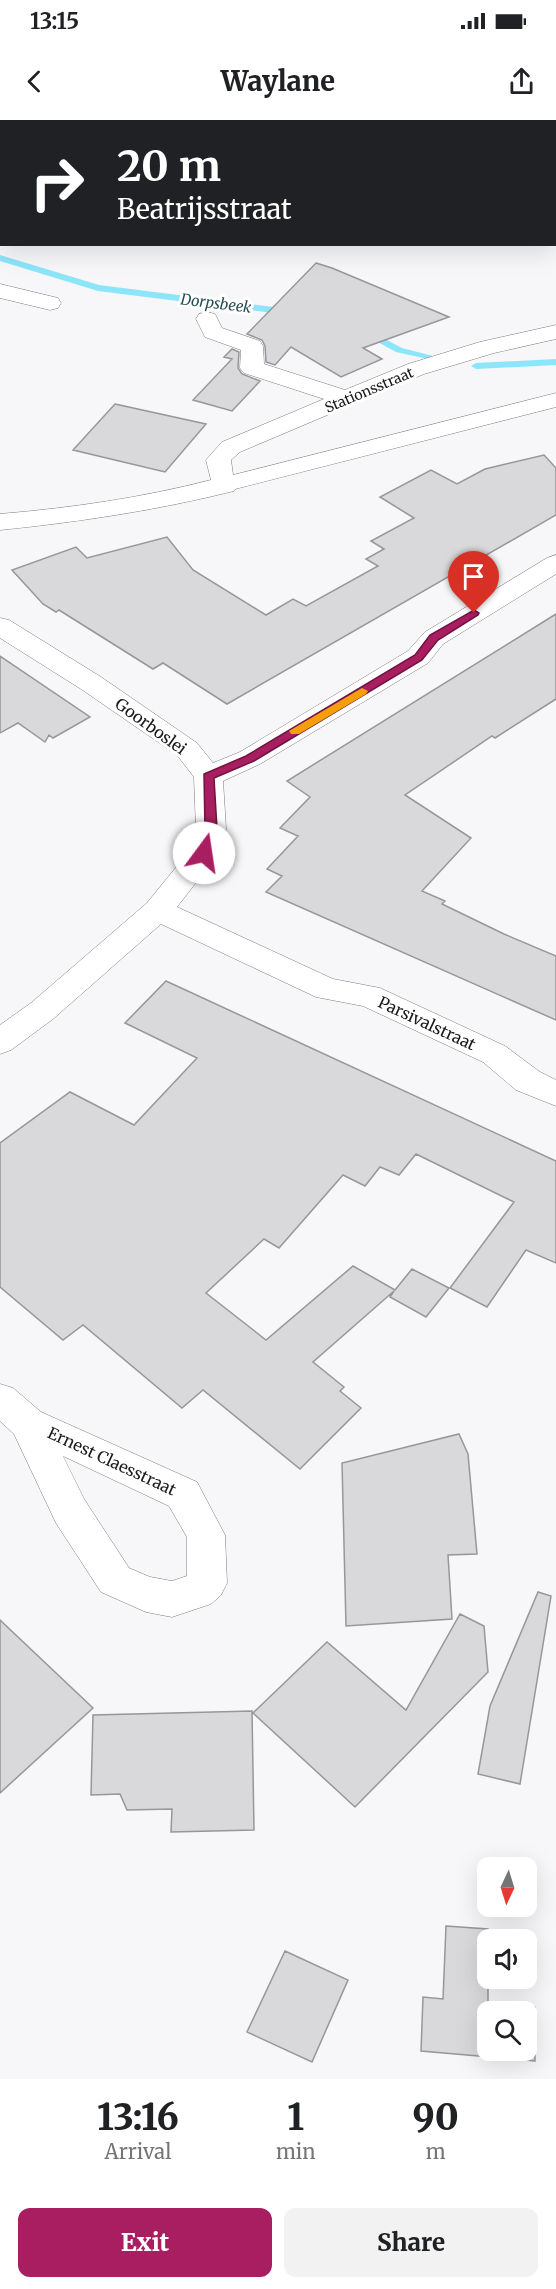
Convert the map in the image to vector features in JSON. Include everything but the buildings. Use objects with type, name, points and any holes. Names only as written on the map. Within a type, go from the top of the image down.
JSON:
[{"type":"street","points":[[0,291],[50,303]]},
{"type":"street","points":[[207,319],[213,332],[252,346],[252,368],[348,399]]},
{"type":"street","name":"Stationsstraat","points":[[225,486],[217,462],[219,456],[231,447],[416,369],[556,332]]},
{"type":"street","points":[[0,522],[121,508],[225,486],[556,400]]},
{"type":"street","points":[[0,1042],[42,1011],[158,910],[204,853],[211,829],[208,776],[250,758],[418,657],[434,638],[556,564]]},
{"type":"street","name":"Goorboslei","points":[[0,626],[91,683],[187,749],[208,776]]},
{"type":"street","name":"Parsivalstraat","points":[[158,910],[327,988],[369,996],[380,1001],[494,1054],[528,1081],[556,1094]]},
{"type":"street","name":"Ernest Claesstraat","points":[[0,1399],[28,1423],[183,1494],[206,1535],[207,1583],[197,1592],[172,1599],[146,1594],[115,1580],[70,1511],[28,1423]]},
{"type":"waterway","name":"Dorpsbeek","points":[[0,258],[98,288],[289,312]]},
{"type":"waterway","name":"Dorpsbeek","points":[[368,333],[399,350],[428,356]]},
{"type":"waterway","name":"Dorpsbeek","points":[[476,366],[556,362]]},
{"type":"slow traffic","points":[[295,731],[362,691]]},
{"type":"route","points":[[204,853],[211,829],[208,776],[241,764],[418,657],[434,638],[474,613]]}]
